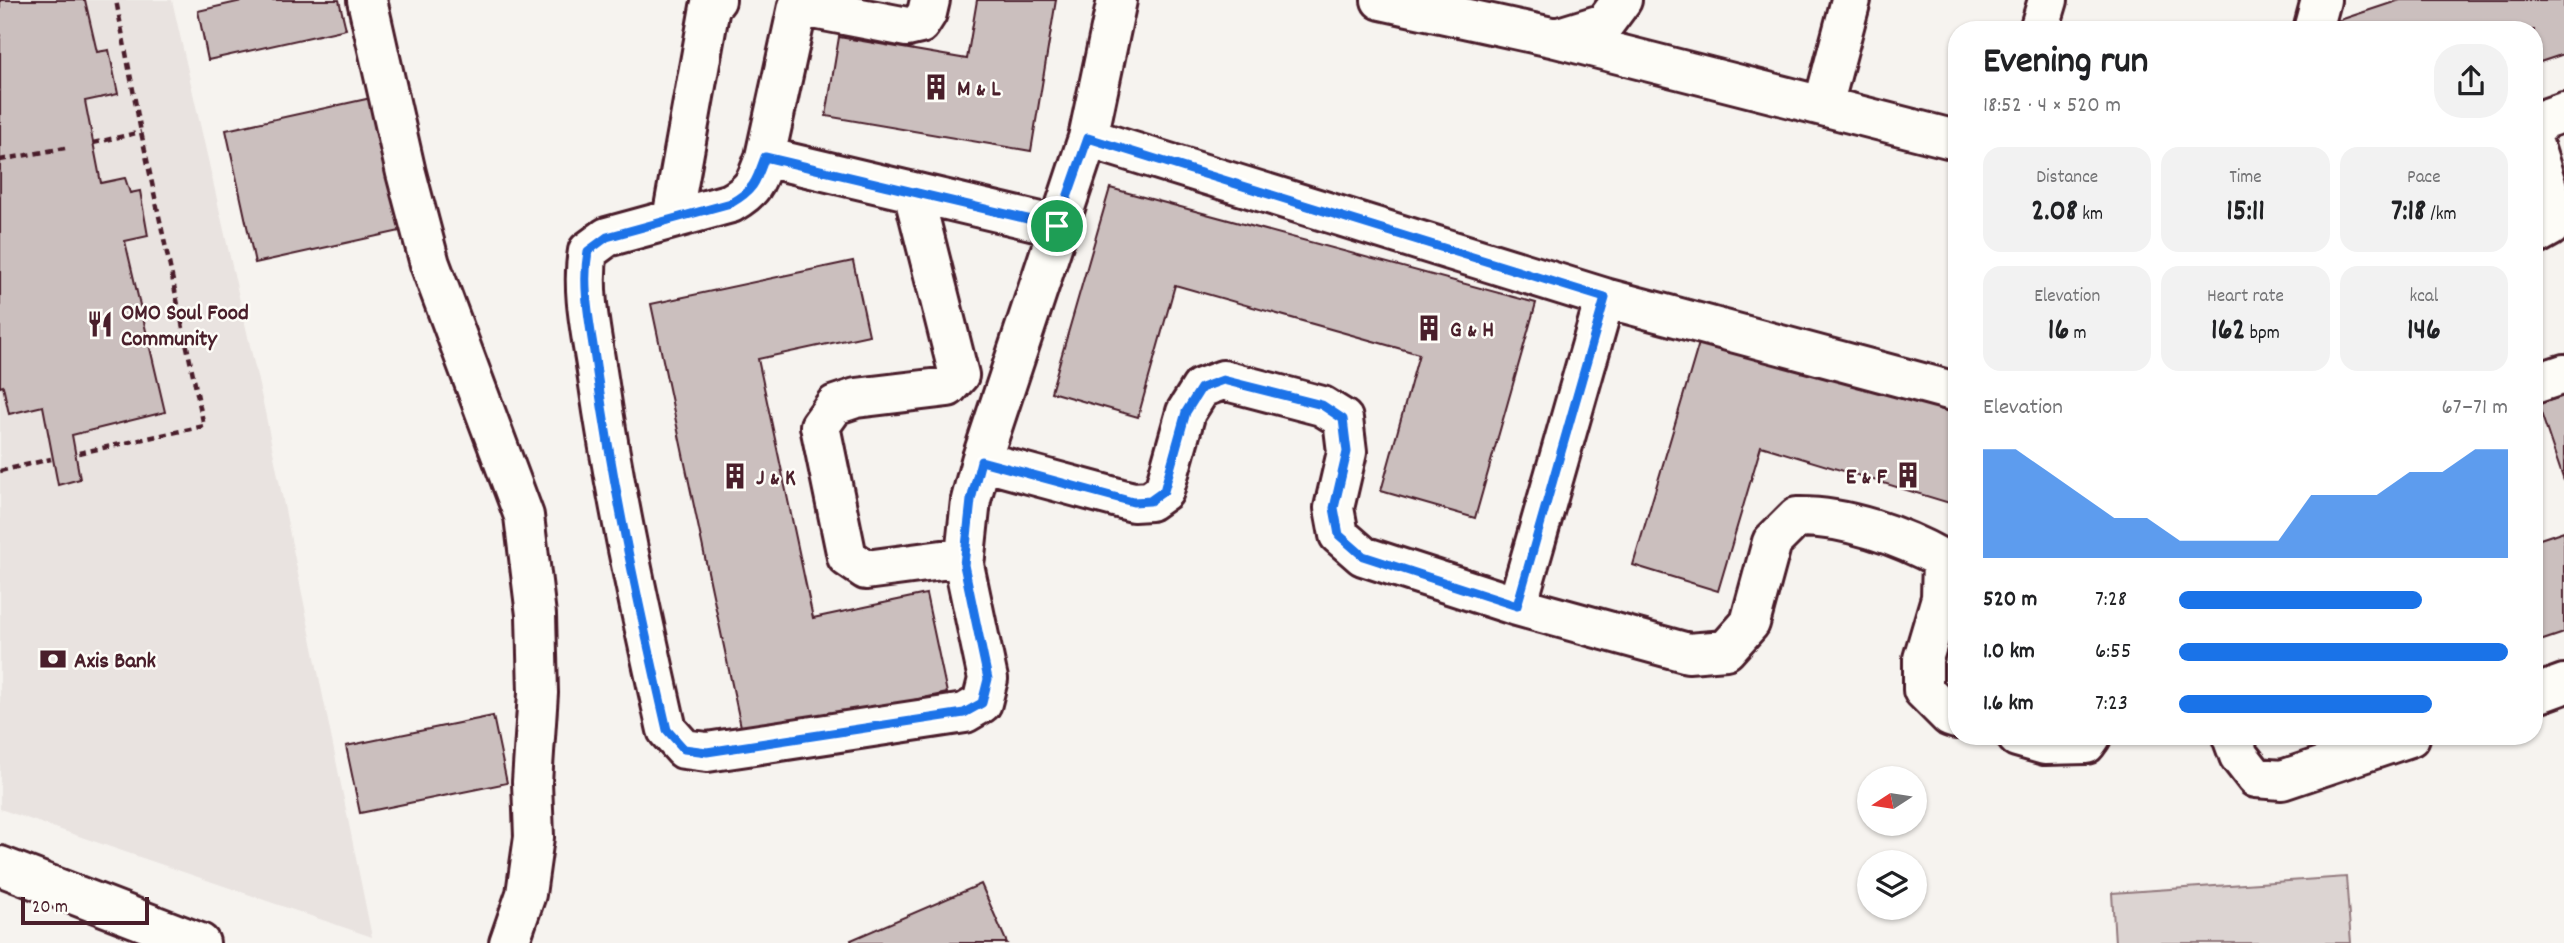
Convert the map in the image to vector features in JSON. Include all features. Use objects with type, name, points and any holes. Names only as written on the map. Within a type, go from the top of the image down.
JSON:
[{"type":"street","points":[[673,219],[710,7],[716,0]]},
{"type":"street","points":[[930,0],[927,13],[920,24],[906,27],[783,3],[765,157],[749,193],[731,203],[607,237],[588,251],[584,276],[602,406],[631,569],[667,730],[684,749],[707,752],[964,713],[982,703],[988,679],[964,565],[971,500],[981,461],[1088,138],[1116,0]]},
{"type":"street","points":[[1381,0],[1556,38],[1948,138]]},
{"type":"street","points":[[1556,38],[1605,23],[1622,0]]},
{"type":"street","points":[[1823,106],[1851,0]]},
{"type":"street","points":[[2042,21],[2048,0]]},
{"type":"street","points":[[2316,21],[2321,0]]},
{"type":"street","points":[[375,8],[406,173],[430,264],[524,516],[536,628],[538,693],[532,782],[534,837],[526,894],[509,943]]},
{"type":"street","points":[[2543,120],[2564,113]]},
{"type":"street","points":[[1088,138],[1605,298],[1948,390]]},
{"type":"street","points":[[765,157],[1057,226]]},
{"type":"street","points":[[2543,174],[2552,203],[2550,227],[2543,231]]},
{"type":"street","points":[[913,192],[959,374],[948,387],[856,398],[835,405],[820,426],[846,557],[866,570],[965,557]]},
{"type":"street","points":[[1517,606],[1605,298]]},
{"type":"street","points":[[2543,381],[2564,374]]},
{"type":"street","points":[[981,461],[1133,502],[1150,501],[1164,491],[1186,412],[1201,388],[1223,380],[1322,405],[1343,419],[1347,452],[1334,508],[1339,535],[1363,556],[1517,606],[1688,653],[1726,650],[1750,623],[1772,542],[1797,517],[1823,516],[1914,543],[1941,559],[1941,597],[1923,659],[1923,691],[1948,714]]},
{"type":"street","points":[[2543,692],[2564,684]]},
{"type":"street","points":[[2235,745],[2239,756],[2256,778],[2282,780],[2386,745]]},
{"type":"street","points":[[0,866],[151,934],[200,943]]},
{"type":"path","points":[[79,453],[204,426],[141,132],[116,0]]},
{"type":"path","points":[[93,143],[141,132]]},
{"type":"path","points":[[0,160],[65,148]]},
{"type":"path","points":[[0,471],[51,459]]},
{"type":"shaded area","points":[[0,0],[172,0],[265,412],[372,937],[0,809]]},
{"type":"shaded area","points":[[2346,877],[2351,943],[2115,943],[2112,893]]},
{"type":"building","points":[[0,0],[85,0],[97,52],[109,50],[118,94],[85,101],[101,183],[125,178],[130,193],[140,191],[148,236],[125,241],[165,412],[72,435],[80,479],[58,485],[43,406],[9,414],[3,386],[0,387]]},
{"type":"building","points":[[246,0],[339,0],[346,29],[208,60],[198,11]]},
{"type":"building","name":"M & L","points":[[977,0],[1056,0],[1031,151],[826,116],[839,37],[967,59]]},
{"type":"building","points":[[2400,0],[2564,0],[2564,54],[2543,61],[2543,21],[2337,21]]},
{"type":"building","points":[[371,98],[400,231],[255,263],[226,130]]},
{"type":"building","name":"G & H","points":[[1110,188],[1536,303],[1475,518],[1381,491],[1419,354],[1175,285],[1138,417],[1051,392]]},
{"type":"building","name":"J & K","points":[[853,261],[869,335],[758,359],[813,618],[926,594],[947,693],[743,736],[651,304]]},
{"type":"building","name":"E & F","points":[[1702,333],[1948,408],[1948,503],[1761,446],[1718,591],[1633,565]]},
{"type":"building","points":[[2564,396],[2564,481],[2543,419],[2543,402]]},
{"type":"building","points":[[2564,531],[2564,633],[2543,640],[2543,538]]},
{"type":"building","points":[[493,716],[507,783],[360,813],[346,746]]},
{"type":"building","points":[[981,884],[1007,943],[852,943],[851,940]]},
{"type":"place","name":"M & L","points":[[936,87]]},
{"type":"place","name":"OMO Soul Food Community","points":[[100,324]]},
{"type":"place","name":"G & H","points":[[1429,328]]},
{"type":"place","name":"E & F","points":[[1908,475]]},
{"type":"place","name":"J & K","points":[[735,476]]},
{"type":"place","name":"Axis Bank","points":[[53,659]]},
{"type":"route","points":[[1088,138],[1605,298],[1517,606],[1363,556],[1339,535],[1334,508],[1347,452],[1343,419],[1322,405],[1223,380],[1201,388],[1186,412],[1164,491],[1150,501],[1133,502],[981,461],[971,500],[964,565],[988,679],[982,703],[964,713],[707,752],[684,749],[667,730],[631,569],[602,406],[584,276],[588,251],[607,237],[731,203],[749,193],[765,157],[1057,226],[1088,138]]}]
